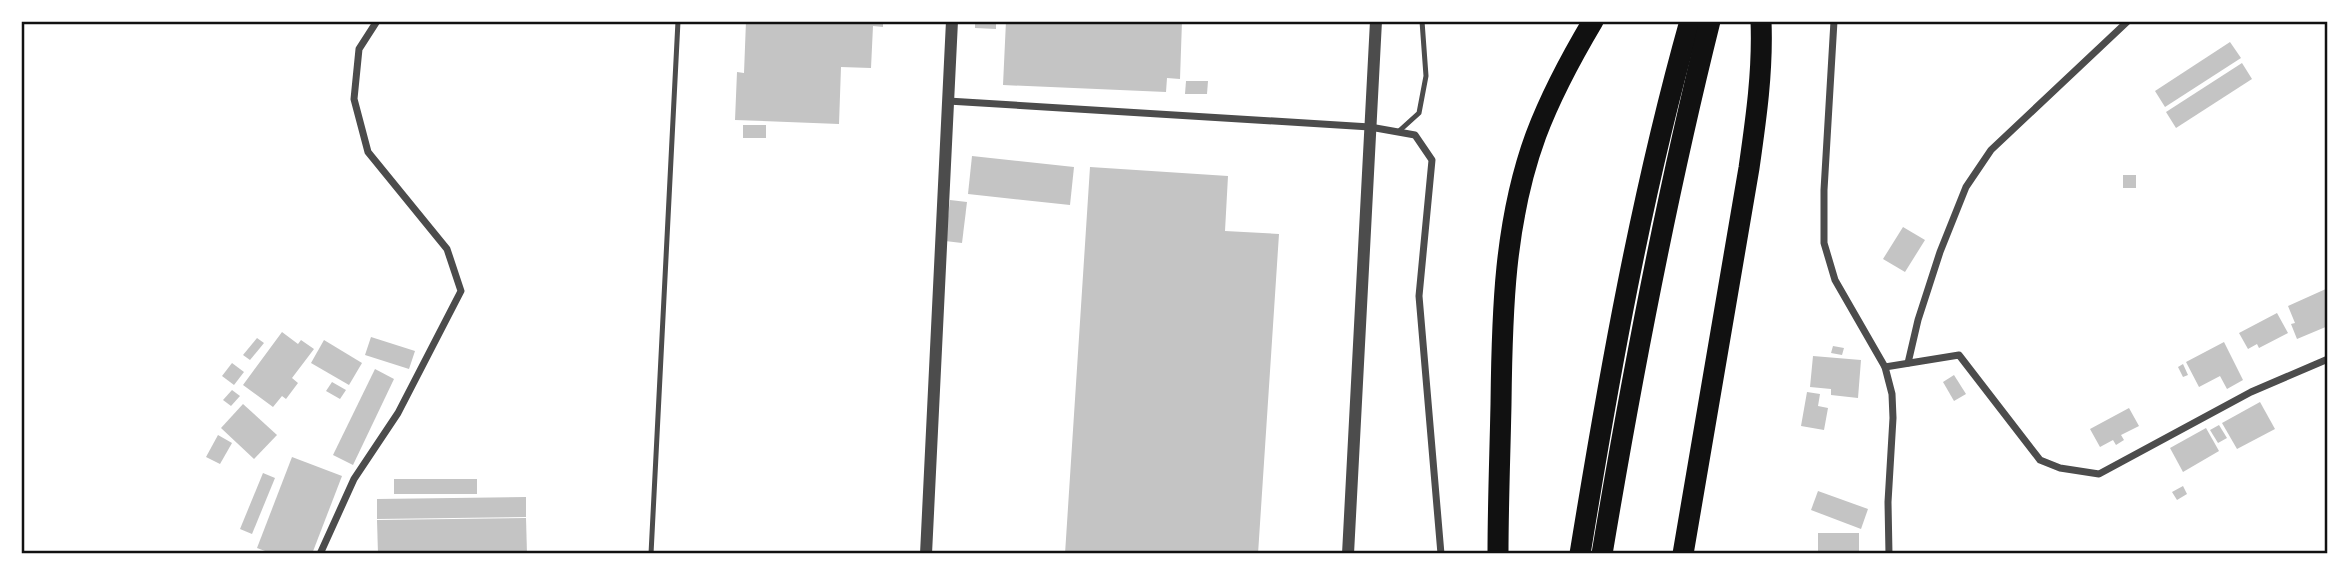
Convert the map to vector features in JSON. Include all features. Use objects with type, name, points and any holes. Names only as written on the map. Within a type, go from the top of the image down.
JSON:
[{"type":"highway","points":[[1498,554],[1502,299],[1508,247],[1535,137],[1563,71],[1594,21]]},
{"type":"highway","points":[[1580,554],[1646,204],[1690,21]]},
{"type":"highway","points":[[1602,554],[1666,208],[1710,21]]},
{"type":"highway","points":[[1683,554],[1751,156],[1758,107],[1761,21]]},
{"type":"street","points":[[320,554],[354,479],[398,414],[461,291],[447,249],[368,152],[354,99],[359,50],[377,21]]},
{"type":"street","points":[[926,554],[952,21]]},
{"type":"street","points":[[1348,554],[1376,21]]},
{"type":"street","points":[[1834,21],[1824,190],[1824,243],[1835,280],[1885,367],[1892,394],[1889,554]]},
{"type":"street","points":[[1908,363],[1918,320],[1940,252],[1966,187],[1991,150],[2128,21]]},
{"type":"street","points":[[948,102],[1370,127],[1415,135],[1432,160],[1419,296],[1441,554]]},
{"type":"street","points":[[1885,367],[1959,355],[2040,460],[2060,468],[2099,474],[2251,392],[2328,359]]},
{"type":"lane","points":[[651,554],[678,21]]},
{"type":"lane","points":[[1398,132],[1419,113],[1426,76],[1422,21]]},
{"type":"building","points":[[746,21],[883,21],[883,27],[873,26],[871,68],[841,67],[839,124],[735,120],[737,72],[744,73]]},
{"type":"building","points":[[975,21],[996,21],[996,29],[975,28]]},
{"type":"building","points":[[1006,21],[1182,21],[1180,79],[1167,78],[1166,92],[1003,85]]},
{"type":"building","points":[[2230,42],[2241,58],[2165,107],[2155,91]]},
{"type":"building","points":[[2242,63],[2252,79],[2176,128],[2166,112]]},
{"type":"building","points":[[1186,81],[1208,81],[1207,94],[1185,94]]},
{"type":"building","points":[[743,125],[766,125],[766,138],[743,138]]},
{"type":"building","points":[[972,156],[1074,167],[1070,205],[968,194]]},
{"type":"building","points":[[1090,167],[1228,176],[1225,231],[1279,234],[1258,554],[1065,554]]},
{"type":"building","points":[[2123,175],[2136,175],[2136,188],[2123,188]]},
{"type":"building","points":[[950,200],[967,202],[962,243],[945,241]]},
{"type":"building","points":[[1903,227],[1925,240],[1905,272],[1883,259]]},
{"type":"building","points":[[2328,288],[2328,326],[2297,339],[2291,324],[2295,323],[2288,306]]},
{"type":"building","points":[[2277,313],[2288,333],[2259,348],[2257,344],[2248,349],[2239,333]]},
{"type":"building","points":[[282,332],[298,344],[301,340],[314,349],[292,378],[298,383],[286,399],[282,396],[273,407],[243,385]]},
{"type":"building","points":[[371,337],[415,351],[409,369],[365,355]]},
{"type":"building","points":[[257,338],[264,343],[250,360],[243,355]]},
{"type":"building","points":[[324,340],[362,363],[349,385],[311,363]]},
{"type":"building","points":[[2224,342],[2243,380],[2227,389],[2220,376],[2199,387],[2186,362]]},
{"type":"building","points":[[1833,346],[1844,348],[1842,355],[1831,353]]},
{"type":"building","points":[[1813,356],[1861,360],[1858,398],[1831,395],[1831,389],[1810,387]]},
{"type":"building","points":[[232,363],[244,372],[234,385],[222,376]]},
{"type":"building","points":[[2183,364],[2188,375],[2183,377],[2178,367]]},
{"type":"building","points":[[375,369],[394,379],[353,465],[333,455]]},
{"type":"building","points":[[1954,375],[1966,394],[1954,401],[1943,382]]},
{"type":"building","points":[[332,382],[346,390],[340,399],[326,391]]},
{"type":"building","points":[[232,390],[240,396],[231,406],[223,400]]},
{"type":"building","points":[[1807,392],[1820,394],[1818,406],[1828,408],[1824,430],[1801,426]]},
{"type":"building","points":[[2260,402],[2275,429],[2237,449],[2222,423]]},
{"type":"building","points":[[243,404],[277,435],[254,459],[221,428]]},
{"type":"building","points":[[2129,408],[2139,426],[2121,435],[2124,440],[2116,445],[2113,440],[2100,447],[2090,429]]},
{"type":"building","points":[[2219,425],[2227,438],[2218,443],[2210,430]]},
{"type":"building","points":[[2206,428],[2219,451],[2183,472],[2170,448]]},
{"type":"building","points":[[218,435],[232,443],[220,464],[206,457]]},
{"type":"building","points":[[292,457],[342,476],[312,554],[273,554],[257,548]]},
{"type":"building","points":[[263,473],[275,478],[252,534],[240,529]]},
{"type":"building","points":[[394,479],[477,479],[477,494],[394,494]]},
{"type":"building","points":[[2183,486],[2187,494],[2177,500],[2172,492]]},
{"type":"building","points":[[1818,491],[1868,509],[1861,529],[1811,510]]},
{"type":"building","points":[[526,497],[526,517],[377,519],[377,499]]},
{"type":"building","points":[[526,518],[527,554],[378,554],[377,520]]},
{"type":"building","points":[[1818,533],[1859,533],[1859,554],[1818,554]]}]
